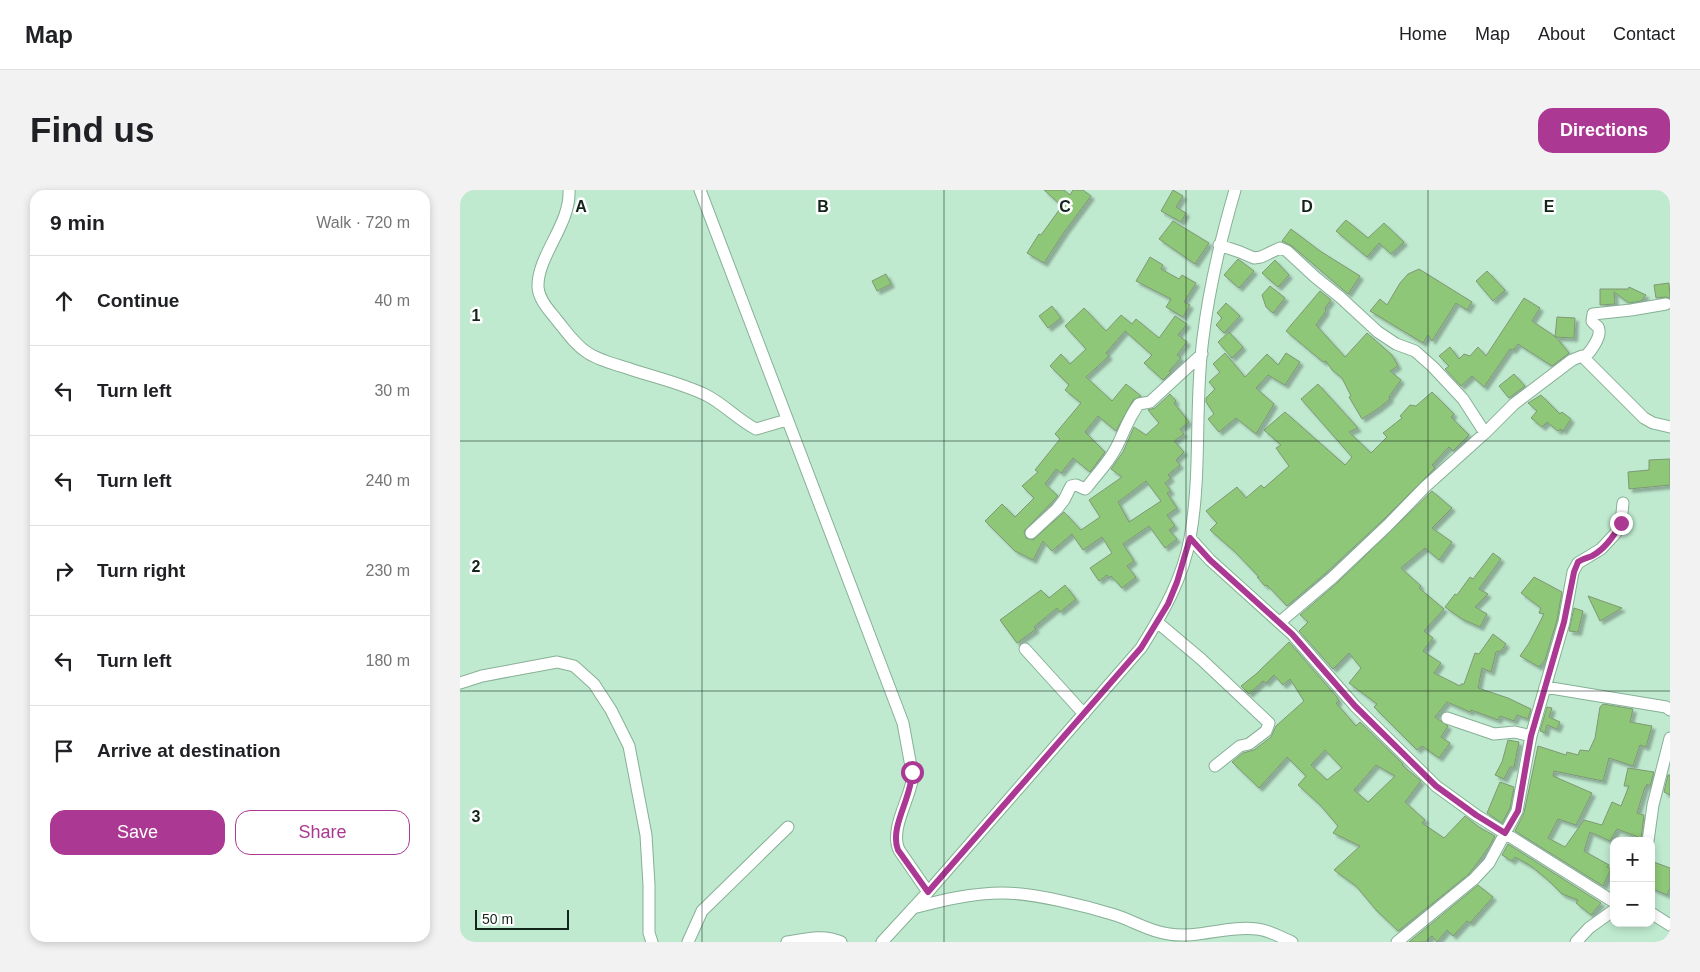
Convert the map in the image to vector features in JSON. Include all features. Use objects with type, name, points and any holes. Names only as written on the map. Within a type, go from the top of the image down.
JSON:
[{"type":"street","points":[[569,190],[570,198],[566,213],[539,277],[538,287],[546,307],[578,344],[586,352],[606,361],[708,396],[756,429],[787,420]]},
{"type":"street","points":[[700,190],[903,723],[911,764],[912,781],[895,834],[896,844],[898,850],[928,892]]},
{"type":"street","points":[[882,942],[914,908],[1141,648],[1168,604],[1177,582],[1190,538],[1197,471],[1202,338],[1219,245],[1234,190]]},
{"type":"street","points":[[1219,245],[1254,258],[1261,257],[1280,248],[1287,251],[1378,332],[1396,344],[1414,351],[1434,367],[1463,399],[1485,432]]},
{"type":"street","points":[[1584,357],[1594,345],[1599,331],[1592,321],[1593,314],[1666,304]]},
{"type":"street","points":[[1031,533],[1064,500],[1071,486],[1076,485],[1085,489],[1088,486],[1116,448],[1126,423],[1139,404],[1150,402],[1202,354]]},
{"type":"street","points":[[1280,622],[1332,578],[1425,487],[1514,404],[1577,356],[1584,357],[1644,418],[1653,423],[1670,427]]},
{"type":"street","points":[[1397,942],[1474,879],[1489,863],[1518,811],[1531,736],[1564,622],[1574,572],[1578,562],[1596,552],[1615,534],[1621,523],[1623,503]]},
{"type":"street","points":[[1190,538],[1210,560],[1280,622],[1355,706],[1436,786],[1476,815],[1610,899]]},
{"type":"street","points":[[1157,622],[1202,659],[1269,724],[1266,730],[1249,744],[1240,746],[1214,766]]},
{"type":"street","points":[[1025,649],[1084,714]]},
{"type":"street","points":[[460,683],[482,676],[557,662],[574,666],[594,684],[611,710],[629,746],[646,835],[649,933],[652,942]]},
{"type":"street","points":[[1545,687],[1666,707],[1670,710]]},
{"type":"street","points":[[1447,718],[1494,734],[1515,732],[1531,736]]},
{"type":"street","points":[[1649,837],[1653,806],[1670,738]]},
{"type":"street","points":[[688,942],[702,911],[788,827]]},
{"type":"street","points":[[914,908],[963,896],[1005,892],[1060,901],[1116,916],[1144,928],[1170,935],[1201,934],[1255,928],[1268,931],[1292,942]]},
{"type":"street","points":[[1576,942],[1589,928],[1610,913]]},
{"type":"street","points":[[1655,915],[1670,924]]},
{"type":"street","points":[[788,942],[822,938],[841,942]]},
{"type":"building","points":[[1044,190],[1064,190],[1070,195],[1073,190],[1083,190],[1091,196],[1044,263],[1027,253],[1039,234],[1041,235],[1062,206]]},
{"type":"building","points":[[1173,190],[1183,196],[1176,207],[1186,213],[1181,222],[1161,211]]},
{"type":"building","points":[[1346,220],[1368,238],[1384,223],[1404,242],[1391,254],[1379,243],[1367,257],[1336,231]]},
{"type":"building","points":[[1173,221],[1209,243],[1195,264],[1159,239]]},
{"type":"building","points":[[1291,229],[1320,251],[1360,276],[1348,294],[1292,246],[1282,241]]},
{"type":"building","points":[[1150,257],[1163,265],[1161,269],[1179,279],[1182,275],[1196,283],[1184,302],[1190,305],[1183,317],[1166,307],[1171,299],[1136,281]]},
{"type":"building","points":[[1238,259],[1254,271],[1239,288],[1224,275]]},
{"type":"building","points":[[1275,260],[1289,275],[1278,287],[1262,273]]},
{"type":"building","points":[[1419,269],[1472,302],[1467,310],[1456,303],[1432,341],[1428,335],[1423,343],[1370,311],[1380,299],[1387,305],[1400,283],[1408,274]]},
{"type":"building","points":[[1487,271],[1505,290],[1493,301],[1476,281]]},
{"type":"building","points":[[886,274],[891,284],[877,291],[872,281]]},
{"type":"building","points":[[1669,283],[1670,298],[1656,298],[1654,285]]},
{"type":"building","points":[[1270,286],[1285,298],[1273,313],[1266,307],[1262,295]]},
{"type":"building","points":[[1629,287],[1646,295],[1641,301],[1629,303],[1614,292],[1615,304],[1600,305],[1600,289],[1628,289]]},
{"type":"building","points":[[1320,291],[1331,300],[1316,325],[1345,357],[1367,333],[1392,355],[1398,366],[1390,371],[1401,380],[1389,397],[1390,399],[1362,419],[1349,397],[1351,396],[1342,378],[1332,370],[1326,361],[1323,362],[1286,331]]},
{"type":"building","points":[[1524,298],[1540,308],[1532,321],[1556,337],[1569,353],[1552,366],[1518,344],[1513,350],[1510,349],[1484,387],[1472,376],[1461,386],[1445,369],[1449,366],[1439,356],[1450,347],[1459,359],[1464,354],[1470,356],[1478,347],[1486,356]]},
{"type":"building","points":[[1226,303],[1240,316],[1224,333],[1216,325],[1222,318],[1217,313]]},
{"type":"building","points":[[1052,306],[1061,318],[1048,328],[1039,316]]},
{"type":"building","points":[[1084,308],[1106,331],[1121,315],[1132,324],[1136,319],[1159,338],[1175,316],[1187,324],[1178,335],[1187,342],[1177,355],[1181,358],[1163,380],[1144,363],[1152,355],[1125,331],[1106,353],[1109,356],[1086,377],[1112,401],[1126,384],[1141,396],[1133,400],[1116,431],[1098,416],[1085,432],[1105,452],[1090,472],[1073,458],[1061,473],[1056,469],[1045,484],[1058,496],[1024,531],[1026,538],[1033,540],[1064,512],[1081,530],[1100,517],[1089,500],[1122,477],[1111,469],[1123,452],[1134,427],[1146,435],[1159,423],[1148,410],[1155,408],[1170,394],[1176,401],[1174,403],[1189,422],[1180,429],[1184,434],[1174,441],[1184,452],[1176,460],[1180,465],[1168,475],[1171,478],[1165,483],[1171,491],[1167,493],[1177,508],[1167,515],[1175,526],[1169,530],[1177,539],[1165,548],[1149,526],[1123,544],[1134,561],[1127,566],[1136,577],[1122,588],[1111,576],[1109,578],[1107,575],[1099,581],[1090,568],[1112,553],[1102,537],[1083,550],[1072,534],[1052,551],[1043,541],[1033,560],[1015,551],[985,521],[1002,504],[1015,517],[1034,498],[1022,486],[1038,472],[1035,470],[1060,439],[1055,434],[1081,403],[1065,390],[1069,385],[1050,366],[1061,354],[1070,364],[1086,349],[1065,326]],"holes":[[[1146,481],[1161,501],[1129,522],[1118,502]]]},
{"type":"building","points":[[1557,317],[1575,318],[1574,338],[1555,337]]},
{"type":"building","points":[[1229,332],[1243,347],[1232,358],[1218,342]]},
{"type":"building","points":[[1225,353],[1245,377],[1267,354],[1278,365],[1286,353],[1300,362],[1285,385],[1268,375],[1256,388],[1274,404],[1256,434],[1236,418],[1219,432],[1208,419],[1214,414],[1206,402],[1206,398],[1215,389],[1209,382],[1220,372],[1213,364]]},
{"type":"building","points":[[1514,374],[1525,386],[1509,398],[1499,386]]},
{"type":"building","points":[[1318,384],[1358,428],[1349,432],[1371,453],[1387,437],[1383,433],[1402,418],[1400,416],[1410,405],[1416,406],[1432,392],[1454,414],[1451,417],[1469,435],[1453,451],[1449,447],[1432,465],[1435,468],[1383,520],[1287,606],[1267,585],[1265,586],[1234,551],[1210,530],[1217,523],[1206,511],[1237,487],[1246,498],[1261,485],[1264,488],[1289,466],[1276,448],[1281,445],[1264,430],[1285,412],[1345,465],[1352,457],[1301,399]]},
{"type":"building","points":[[1541,395],[1560,414],[1562,412],[1571,419],[1563,431],[1561,429],[1558,431],[1547,422],[1542,427],[1531,418],[1537,411],[1528,403]]},
{"type":"building","points":[[1670,459],[1670,485],[1629,489],[1628,472],[1649,470],[1649,460]]},
{"type":"building","points":[[1432,491],[1452,508],[1432,528],[1452,542],[1439,560],[1425,548],[1401,568],[1421,586],[1419,588],[1444,609],[1424,631],[1433,638],[1423,651],[1441,663],[1434,673],[1460,686],[1464,684],[1475,653],[1479,654],[1493,634],[1506,644],[1501,651],[1496,652],[1491,672],[1482,668],[1478,688],[1508,698],[1531,709],[1528,719],[1517,715],[1514,721],[1500,716],[1498,720],[1471,710],[1470,712],[1447,702],[1435,717],[1448,726],[1441,737],[1450,743],[1439,758],[1422,746],[1417,750],[1374,707],[1377,704],[1349,683],[1361,668],[1349,653],[1333,669],[1299,631],[1308,622],[1300,615],[1337,583]]},
{"type":"building","points":[[1493,553],[1501,559],[1479,589],[1488,594],[1475,607],[1487,614],[1480,627],[1462,619],[1445,607],[1455,594],[1457,595],[1470,577],[1473,579]]},
{"type":"building","points":[[1534,577],[1562,592],[1557,620],[1545,660],[1539,667],[1520,656],[1544,614],[1539,613],[1541,608],[1521,593]]},
{"type":"building","points":[[1065,585],[1076,599],[1060,612],[1057,608],[1034,627],[1036,629],[1017,643],[1000,620],[1041,590],[1049,598]]},
{"type":"building","points":[[1588,596],[1622,608],[1600,621]]},
{"type":"building","points":[[1574,608],[1583,611],[1578,632],[1569,631]]},
{"type":"building","points":[[1289,642],[1336,696],[1339,701],[1336,703],[1356,726],[1360,722],[1402,765],[1421,781],[1405,802],[1425,820],[1422,823],[1444,838],[1465,816],[1495,836],[1469,874],[1398,931],[1376,910],[1356,886],[1334,870],[1360,846],[1333,833],[1338,826],[1320,805],[1298,785],[1306,776],[1287,757],[1259,788],[1232,762],[1243,753],[1254,750],[1271,737],[1276,726],[1304,701],[1290,679],[1283,685],[1274,675],[1266,683],[1263,681],[1249,694],[1241,686]],"holes":[[[1325,750],[1342,768],[1327,780],[1311,765]],[[1376,765],[1395,776],[1368,802],[1354,790]]]},
{"type":"building","points":[[1603,704],[1633,709],[1630,722],[1652,726],[1646,747],[1640,745],[1633,766],[1609,758],[1603,781],[1554,771],[1553,776],[1592,793],[1576,825],[1558,819],[1548,838],[1565,847],[1584,820],[1602,825],[1612,802],[1621,806],[1629,786],[1624,786],[1628,768],[1654,772],[1650,786],[1647,784],[1645,787],[1637,813],[1644,815],[1641,837],[1617,829],[1612,837],[1610,837],[1610,841],[1590,832],[1584,851],[1609,865],[1607,867],[1610,868],[1603,886],[1515,831],[1524,813],[1538,746],[1566,755],[1567,752],[1578,755],[1580,750],[1589,751],[1595,738],[1600,707]]},
{"type":"building","points":[[1547,707],[1552,708],[1549,717],[1560,722],[1557,729],[1547,725],[1545,733],[1540,731]]},
{"type":"building","points":[[1508,740],[1519,742],[1514,767],[1510,767],[1504,779],[1495,775],[1502,762]]},
{"type":"building","points":[[1668,775],[1670,775],[1670,795],[1664,792]]},
{"type":"building","points":[[1500,782],[1514,787],[1510,808],[1502,823],[1487,813]]},
{"type":"building","points":[[1508,844],[1601,903],[1591,915],[1576,903],[1578,900],[1562,894],[1531,866],[1515,857],[1512,861],[1502,855]]},
{"type":"building","points":[[1655,862],[1670,868],[1670,888],[1667,895],[1655,890]]},
{"type":"building","points":[[1478,885],[1493,897],[1470,923],[1467,921],[1453,936],[1447,930],[1437,942],[1432,936],[1425,942],[1409,942]]},
{"type":"route","points":[[912,772],[910,793],[895,834],[896,844],[898,850],[928,892],[1141,648],[1168,604],[1177,582],[1190,538],[1210,560],[1292,634],[1355,706],[1436,786],[1505,833],[1518,811],[1531,736],[1564,622],[1574,572],[1578,562],[1592,556],[1607,543],[1621,523]]}]
